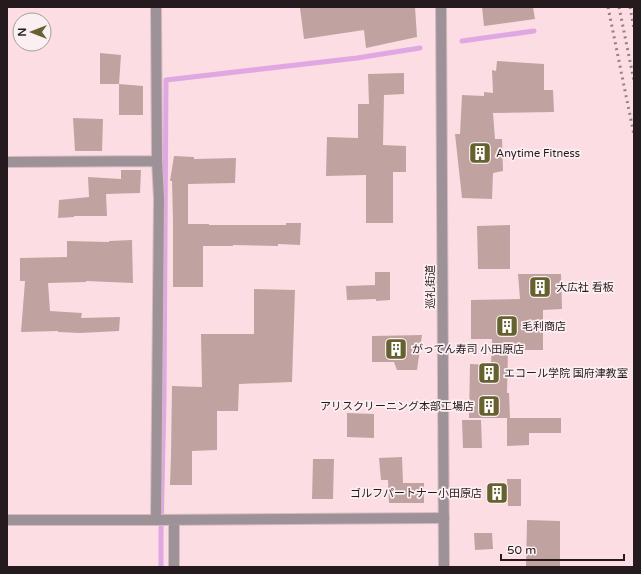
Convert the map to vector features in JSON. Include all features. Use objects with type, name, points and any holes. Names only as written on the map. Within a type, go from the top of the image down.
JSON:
[{"type":"street","points":[[156,7],[157,161],[159,199],[156,520]]},
{"type":"street","name":"巡礼街道","points":[[441,7],[444,567]]},
{"type":"street","points":[[7,162],[157,161]]},
{"type":"street","points":[[7,520],[444,518]]},
{"type":"street","points":[[174,520],[174,567]]},
{"type":"building","points":[[415,7],[417,37],[366,48],[364,30],[304,39],[300,8]]},
{"type":"building","points":[[482,7],[533,7],[535,19],[484,26]]},
{"type":"building","points":[[100,53],[121,55],[119,84],[100,84]]},
{"type":"building","points":[[497,61],[544,64],[544,90],[553,90],[554,112],[493,113],[495,139],[502,139],[503,171],[493,173],[492,199],[462,198],[455,134],[460,134],[462,95],[484,96],[484,92],[493,93],[492,70],[496,71]]},
{"type":"building","points":[[404,73],[404,94],[384,95],[383,145],[406,146],[406,172],[393,172],[393,223],[366,223],[366,175],[326,176],[327,137],[358,138],[358,104],[369,104],[368,74]]},
{"type":"building","points":[[119,84],[143,86],[143,115],[119,115]]},
{"type":"building","points":[[73,118],[103,119],[102,151],[75,151]]},
{"type":"building","points":[[174,156],[194,157],[194,159],[236,158],[235,183],[188,184],[188,224],[286,225],[286,223],[301,223],[300,245],[278,244],[278,246],[203,246],[203,287],[173,287],[172,181],[170,181]]},
{"type":"building","points":[[121,170],[141,170],[140,193],[106,194],[107,216],[74,216],[58,218],[59,200],[89,197],[88,177],[121,179]]},
{"type":"building","points":[[510,225],[510,269],[478,269],[477,226]]},
{"type":"building","points":[[132,240],[133,283],[86,281],[48,283],[50,311],[82,313],[81,318],[120,317],[119,331],[80,333],[58,331],[21,332],[25,281],[20,281],[20,258],[67,257],[67,241],[109,242]]},
{"type":"building","points":[[375,272],[390,272],[390,300],[347,300],[346,286],[375,285]]},
{"type":"building","points":[[518,274],[561,274],[562,309],[543,310],[543,350],[508,350],[507,393],[509,393],[510,418],[469,418],[470,364],[491,365],[492,339],[471,339],[471,300],[520,299]]},
{"type":"building","points":[[254,289],[295,290],[292,382],[239,384],[238,411],[217,411],[217,450],[192,451],[192,485],[170,485],[172,386],[202,387],[201,334],[254,334]]},
{"type":"building","name":"がってん寿司 小田原店","points":[[422,335],[417,370],[397,370],[394,362],[372,362],[372,336]]},
{"type":"building","points":[[347,413],[374,414],[374,438],[347,437]]},
{"type":"building","points":[[507,418],[561,418],[561,433],[529,433],[529,445],[507,446]]},
{"type":"building","points":[[462,420],[481,420],[482,448],[463,448]]},
{"type":"building","points":[[402,457],[403,483],[424,483],[424,503],[389,503],[388,480],[381,480],[379,458]]},
{"type":"building","points":[[313,459],[334,459],[333,499],[312,499]]},
{"type":"building","points":[[507,479],[521,479],[521,506],[508,506]]},
{"type":"building","points":[[527,520],[560,521],[560,567],[526,567]]},
{"type":"building","points":[[474,533],[492,533],[493,549],[475,550]]},
{"type":"waterway","points":[[462,41],[534,31]]},
{"type":"waterway","points":[[161,567],[164,399],[166,80],[357,58],[420,48]]},
{"type":"railway","points":[[608,7],[634,135]]},
{"type":"railway","points":[[619,7],[634,81]]},
{"type":"railway","points":[[630,7],[634,29]]},
{"type":"place","name":"Anytime Fitness","points":[[480,153]]},
{"type":"place","name":"大広社 看板","points":[[540,287]]},
{"type":"place","name":"毛利商店","points":[[507,326]]},
{"type":"place","name":"がってん寿司 小田原店","points":[[396,349]]},
{"type":"place","name":"エコール学院 国府津教室","points":[[489,373]]},
{"type":"place","name":"アリスクリーニング本部工場店","points":[[489,406]]},
{"type":"place","name":"ゴルフパートナー小田原店","points":[[497,493]]}]
